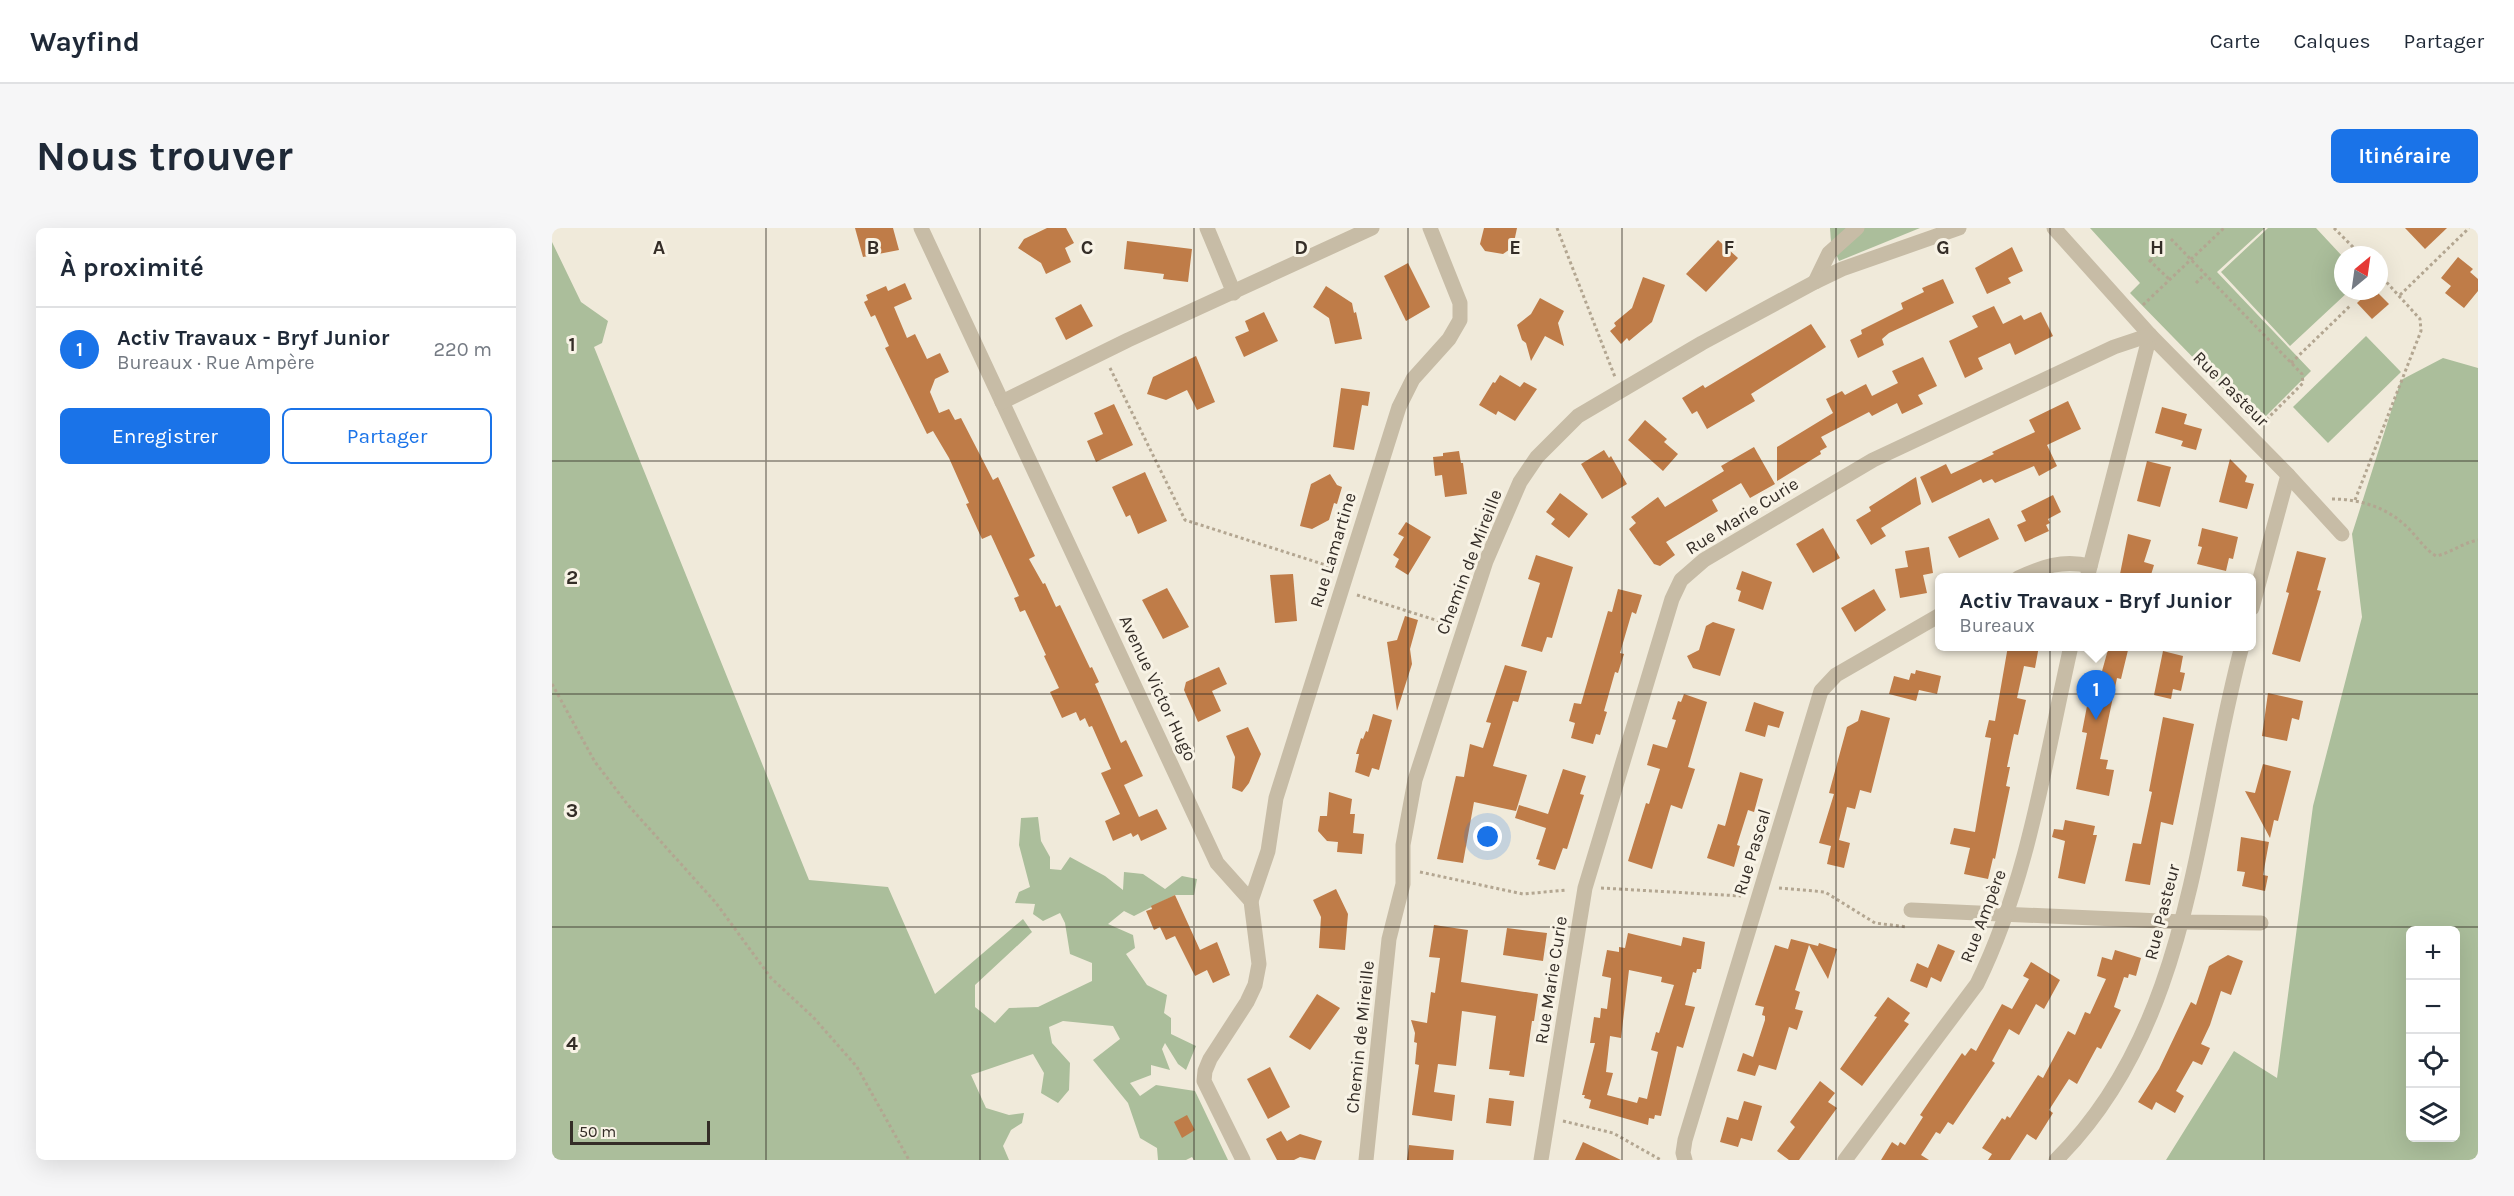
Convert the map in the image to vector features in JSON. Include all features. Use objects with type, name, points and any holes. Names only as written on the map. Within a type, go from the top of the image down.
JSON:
[{"type":"street","name":"Avenue Victor Hugo","points":[[921,228],[1217,863],[1251,902]]},
{"type":"street","points":[[1207,228],[1234,293]]},
{"type":"street","points":[[1002,402],[1372,228]]},
{"type":"street","name":"Rue Lamartine","points":[[1251,902],[1268,851],[1276,798],[1399,407],[1413,379],[1449,339],[1460,320],[1460,303],[1430,228]]},
{"type":"street","points":[[1815,282],[1829,254],[1857,228]]},
{"type":"street","name":"Chemin de Mireille","points":[[1366,1160],[1389,939],[1403,884],[1403,844],[1415,780],[1490,552],[1520,482],[1555,436],[1578,416],[1620,389],[1842,269],[1959,228]]},
{"type":"street","name":"Rue Pasteur","points":[[2054,228],[2150,335],[2343,534]]},
{"type":"street","points":[[2030,573],[2052,564],[2073,561],[2088,572],[2150,335]]},
{"type":"street","name":"Rue Marie Curie","points":[[1541,1160],[1586,888],[1672,599],[1681,580],[1704,560],[1873,460],[2114,347],[2150,335]]},
{"type":"street","points":[[2256,593],[2288,475]]},
{"type":"street","name":"Rue Pascal","points":[[1685,1160],[1683,1153],[1685,1140],[1821,691],[1836,675],[1935,618]]},
{"type":"street","name":"Rue Ampère","points":[[1845,1160],[1977,984],[2007,913],[2022,868],[2070,651]]},
{"type":"street","name":"Rue Pasteur","points":[[2056,1160],[2088,1124],[2127,1066],[2167,974],[2184,922],[2223,720],[2241,651]]},
{"type":"street","points":[[1243,1160],[1204,1081],[1210,1059],[1255,985],[1259,964],[1251,902]]},
{"type":"street","points":[[1911,910],[2184,922],[2261,923]]},
{"type":"path","points":[[1557,228],[1620,389]]},
{"type":"path","points":[[2133,314],[2224,228]]},
{"type":"path","points":[[2334,228],[2352,246]]},
{"type":"path","points":[[2400,295],[2469,228]]},
{"type":"path","points":[[2171,239],[2302,374],[2303,383],[2250,436]]},
{"type":"path","points":[[2159,252],[2150,260],[2169,279]]},
{"type":"path","points":[[2196,283],[2205,274]]},
{"type":"path","points":[[2355,500],[2421,331],[2420,319],[2388,283]]},
{"type":"path","points":[[2291,363],[2351,305]]},
{"type":"path","points":[[1103,353],[1185,520],[1347,571]]},
{"type":"path","points":[[2317,506],[2332,499],[2355,500],[2387,512],[2406,526],[2424,548],[2436,556],[2445,555],[2466,542],[2478,540]]},
{"type":"path","points":[[1341,590],[1435,620]]},
{"type":"path","points":[[552,684],[595,762],[628,805],[716,903],[771,978],[813,1017],[857,1067],[909,1160]]},
{"type":"path","points":[[1762,887],[1825,892],[1875,923],[1911,928],[1911,910]]},
{"type":"path","points":[[1549,1118],[1613,1133],[1661,1160]]},
{"type":"green space","points":[[1830,228],[1920,228],[1839,261],[1831,242]]},
{"type":"green space","points":[[2090,228],[2265,228],[2217,272],[2311,371],[2258,424],[2130,293],[2140,283]]},
{"type":"green space","points":[[2268,228],[2316,228],[2334,247],[2334,300],[2339,300],[2290,346],[2221,272]]},
{"type":"green space","points":[[552,242],[581,302],[608,321],[602,343],[594,347],[809,880],[888,887],[935,994],[1023,919],[1032,932],[975,985],[975,1007],[995,1023],[1009,1008],[1038,1007],[1092,981],[1092,963],[1070,954],[1065,923],[1060,913],[1043,921],[1033,914],[1035,904],[1015,903],[1019,892],[1030,887],[1019,845],[1021,818],[1038,817],[1041,841],[1050,857],[1050,869],[1061,870],[1070,857],[1105,876],[1123,890],[1124,872],[1143,874],[1165,889],[1182,876],[1197,879],[1194,895],[1175,895],[1134,916],[1124,911],[1108,924],[1133,935],[1135,948],[1126,954],[1147,985],[1167,995],[1164,1013],[1171,1018],[1171,1034],[1196,1046],[1186,1070],[1178,1064],[1165,1043],[1162,1049],[1170,1070],[1151,1065],[1151,1075],[1130,1083],[1140,1096],[1156,1085],[1195,1091],[1228,1160],[1194,1160],[1192,1157],[1186,1160],[1158,1160],[1157,1148],[1140,1138],[1128,1103],[1093,1060],[1120,1039],[1113,1026],[1063,1021],[1049,1027],[1052,1043],[1070,1063],[1069,1090],[1058,1103],[1041,1093],[1044,1073],[1033,1054],[971,1075],[986,1108],[1009,1115],[1024,1113],[1022,1123],[1011,1130],[1003,1146],[1009,1160],[552,1160]]},
{"type":"green space","points":[[2366,336],[2401,372],[2328,443],[2293,407]]},
{"type":"green space","points":[[2443,358],[2478,368],[2478,1160],[2166,1160],[2234,1051],[2277,1078],[2313,806],[2362,617],[2352,534],[2401,380]]},
{"type":"building","points":[[855,228],[893,228],[899,250],[863,257]]},
{"type":"building","points":[[1047,228],[1066,228],[1074,243],[1065,248],[1071,262],[1046,274],[1041,263],[1018,248],[1024,239]]},
{"type":"building","points":[[1484,228],[1517,228],[1513,247],[1503,254],[1485,251],[1480,244]]},
{"type":"building","points":[[2405,228],[2447,228],[2425,249]]},
{"type":"building","points":[[1718,240],[1738,258],[1706,292],[1686,274]]},
{"type":"building","points":[[1127,241],[1192,249],[1188,282],[1163,279],[1164,274],[1124,269]]},
{"type":"building","points":[[2012,247],[2023,271],[2008,278],[2011,283],[1987,294],[1975,268]]},
{"type":"building","points":[[2458,257],[2473,269],[2470,272],[2478,279],[2478,291],[2464,308],[2445,293],[2451,286],[2441,278]]},
{"type":"building","points":[[1408,263],[1430,307],[1406,321],[1384,276]]},
{"type":"building","points":[[1643,277],[1665,285],[1652,322],[1629,341],[1627,338],[1621,344],[1610,331],[1616,326],[1614,323],[1632,308]]},
{"type":"building","points":[[1943,279],[1954,303],[1889,333],[1882,339],[1884,345],[1858,358],[1850,340],[1862,334],[1861,330],[1903,309],[1901,303],[1924,292],[1922,288]]},
{"type":"building","points":[[905,283],[912,299],[894,307],[907,338],[915,334],[927,359],[940,353],[949,372],[935,379],[930,392],[939,413],[949,409],[955,420],[961,418],[993,480],[998,477],[1035,556],[1029,559],[1043,584],[1045,583],[1056,607],[1060,605],[1099,682],[1095,684],[1121,743],[1126,740],[1143,776],[1124,785],[1139,817],[1157,809],[1167,829],[1141,841],[1138,834],[1133,837],[1131,833],[1113,841],[1105,821],[1120,814],[1101,773],[1111,769],[1092,726],[1089,727],[1085,718],[1080,721],[1076,712],[1062,718],[1050,692],[1059,688],[1025,610],[1020,612],[1014,598],[1019,596],[991,535],[982,539],[949,458],[933,431],[927,434],[885,348],[889,346],[875,315],[871,317],[864,302],[868,300],[866,295],[886,286],[888,291]]},
{"type":"building","points":[[1326,286],[1352,303],[1362,339],[1335,344],[1329,318],[1313,307]]},
{"type":"building","points":[[1540,298],[1564,311],[1558,323],[1564,346],[1545,336],[1531,361],[1526,343],[1522,340],[1517,325],[1531,314]]},
{"type":"building","points":[[2360,300],[2385,300],[2389,304],[2372,319],[2357,303]]},
{"type":"building","points":[[1081,304],[1093,326],[1066,340],[1055,318]]},
{"type":"building","points":[[1994,306],[2003,324],[2021,315],[2024,320],[2041,312],[2053,336],[2015,355],[2010,343],[1978,358],[1983,369],[1965,378],[1949,341],[1978,327],[1972,316]]},
{"type":"building","points":[[1264,312],[1278,341],[1244,357],[1235,337],[1249,331],[1245,321]]},
{"type":"building","points":[[1811,324],[1826,347],[1751,394],[1755,401],[1707,429],[1697,411],[1692,414],[1682,398],[1703,385],[1705,388]]},
{"type":"building","points":[[1196,356],[1215,402],[1197,410],[1187,390],[1166,400],[1147,394],[1153,377]]},
{"type":"building","points":[[1923,357],[1937,386],[1918,395],[1923,404],[1902,414],[1897,403],[1872,416],[1869,412],[1821,437],[1827,447],[1820,451],[1821,454],[1777,481],[1777,447],[1833,413],[1826,399],[1842,391],[1845,395],[1866,384],[1872,396],[1898,383],[1892,371]]},
{"type":"building","points":[[1500,375],[1520,387],[1524,382],[1537,389],[1515,421],[1498,411],[1496,415],[1479,405]]},
{"type":"building","points":[[1341,388],[1370,392],[1368,406],[1362,405],[1354,450],[1333,447]]},
{"type":"building","points":[[2068,401],[2081,429],[2047,445],[2057,466],[2039,476],[2034,466],[1995,483],[1992,479],[1983,483],[1981,479],[1932,503],[1920,477],[1946,464],[1951,474],[1994,454],[1992,452],[2035,432],[2029,420]]},
{"type":"building","points":[[1114,404],[1133,445],[1096,462],[1087,441],[1103,434],[1094,413]]},
{"type":"building","points":[[2162,407],[2187,414],[2184,424],[2202,429],[2196,450],[2181,446],[2183,441],[2155,433]]},
{"type":"building","points":[[1645,420],[1667,439],[1664,442],[1678,454],[1663,471],[1628,440]]},
{"type":"building","points":[[1754,447],[1775,484],[1750,498],[1741,483],[1712,500],[1718,511],[1666,542],[1675,555],[1660,566],[1654,564],[1629,529],[1636,523],[1631,517],[1658,497],[1665,507],[1724,471],[1721,466]]},
{"type":"building","points":[[1604,450],[1609,458],[1611,456],[1627,484],[1602,499],[1581,464]]},
{"type":"building","points":[[1459,451],[1467,494],[1445,497],[1442,475],[1435,476],[1433,457]]},
{"type":"building","points":[[2230,459],[2247,476],[2245,482],[2254,484],[2247,509],[2219,502]]},
{"type":"building","points":[[2147,461],[2171,467],[2160,507],[2137,501]]},
{"type":"building","points":[[1145,472],[1167,521],[1138,534],[1130,515],[1126,517],[1112,487]]},
{"type":"building","points":[[1330,474],[1337,485],[1342,487],[1329,520],[1312,529],[1300,526],[1311,484]]},
{"type":"building","points":[[1916,477],[1921,504],[1881,528],[1886,536],[1871,545],[1856,520],[1871,511],[1869,507]]},
{"type":"building","points":[[1560,493],[1588,514],[1569,538],[1551,524],[1555,519],[1546,512]]},
{"type":"building","points":[[2053,495],[2061,512],[2048,519],[2050,523],[2046,525],[2049,531],[2025,542],[2017,525],[2026,521],[2021,511]]},
{"type":"building","points":[[1989,518],[1999,539],[1959,558],[1948,537]]},
{"type":"building","points":[[1406,522],[1431,537],[1408,575],[1395,567],[1399,559],[1393,555],[1404,537],[1398,534]]},
{"type":"building","points":[[1823,528],[1840,558],[1813,573],[1796,544]]},
{"type":"building","points":[[2202,528],[2238,537],[2233,559],[2229,558],[2226,571],[2197,564],[2202,547],[2198,546]]},
{"type":"building","points":[[2128,534],[2151,540],[2144,562],[2154,565],[2152,573],[2120,573]]},
{"type":"building","points":[[1929,547],[1933,573],[1923,575],[1927,593],[1900,598],[1895,569],[1908,567],[1905,551]]},
{"type":"building","points":[[2297,551],[2326,558],[2317,590],[2321,591],[2300,662],[2272,654],[2289,593],[2286,592]]},
{"type":"building","points":[[1536,555],[1573,567],[1552,638],[1547,637],[1542,652],[1521,646],[1540,583],[1528,579]]},
{"type":"building","points":[[1742,571],[1772,582],[1763,610],[1738,601],[1741,591],[1736,589]]},
{"type":"building","points":[[1293,574],[1297,621],[1275,623],[1270,575]]},
{"type":"building","points":[[1167,588],[1189,627],[1163,639],[1142,600]]},
{"type":"building","points":[[1618,589],[1642,595],[1636,614],[1632,612],[1620,653],[1624,654],[1618,673],[1615,672],[1604,711],[1607,712],[1600,735],[1596,734],[1593,744],[1571,738],[1575,723],[1569,721],[1574,703],[1581,704],[1608,611],[1612,612]]},
{"type":"building","points":[[1874,589],[1886,610],[1855,632],[1841,608]]},
{"type":"building","points":[[1405,616],[1418,620],[1410,649],[1412,664],[1397,711],[1387,642],[1397,640]]},
{"type":"building","points":[[1713,622],[1735,629],[1720,676],[1693,668],[1687,656],[1699,650],[1706,626]]},
{"type":"building","points":[[2007,651],[2038,651],[2035,668],[2024,666],[2017,698],[2026,700],[2018,735],[2014,734],[2007,767],[2010,767],[2006,786],[2010,787],[1995,859],[1993,858],[1988,879],[1964,874],[1970,848],[1950,844],[1954,828],[1975,832],[1991,738],[1985,737],[1989,720],[1995,721]]},
{"type":"building","points":[[2108,651],[2128,651],[2121,679],[2117,678],[2100,759],[2108,760],[2106,769],[2114,770],[2109,796],[2076,789],[2087,733],[2082,732],[2092,680],[2099,682]]},
{"type":"building","points":[[2163,651],[2183,656],[2180,672],[2185,673],[2181,691],[2173,689],[2171,699],[2154,695]]},
{"type":"building","points":[[1505,665],[1527,671],[1518,702],[1513,701],[1493,766],[1527,775],[1516,811],[1474,802],[1463,863],[1437,859],[1456,776],[1464,777],[1470,744],[1483,748],[1491,723],[1486,722]]},
{"type":"building","points":[[1219,667],[1227,684],[1212,691],[1221,711],[1198,722],[1184,690],[1186,682]]},
{"type":"building","points":[[1916,670],[1941,676],[1937,694],[1919,690],[1916,701],[1889,694],[1894,676],[1909,680],[1911,673],[1915,674]]},
{"type":"building","points":[[2268,693],[2303,701],[2299,720],[2292,718],[2287,741],[2262,736]]},
{"type":"building","points":[[1684,694],[1707,702],[1688,767],[1695,769],[1682,809],[1671,805],[1652,869],[1628,861],[1646,803],[1649,804],[1660,769],[1647,765],[1653,744],[1667,748],[1676,720],[1672,719],[1678,701],[1681,702]]},
{"type":"building","points":[[1754,702],[1784,712],[1779,728],[1768,725],[1765,737],[1745,731]]},
{"type":"building","points":[[1861,710],[1890,718],[1871,793],[1860,790],[1855,809],[1847,807],[1839,840],[1850,843],[1844,868],[1827,864],[1831,846],[1819,843],[1834,794],[1829,793],[1847,727],[1858,721]]},
{"type":"building","points":[[1373,714],[1392,720],[1379,770],[1372,768],[1369,777],[1355,772],[1359,754],[1356,754],[1361,738],[1363,739],[1366,731],[1368,732]]},
{"type":"building","points":[[2163,717],[2194,724],[2173,825],[2161,822],[2150,885],[2125,881],[2133,843],[2141,844],[2152,792],[2149,791]]},
{"type":"building","points":[[1248,727],[1261,754],[1249,783],[1242,792],[1232,788],[1235,757],[1226,736]]},
{"type":"building","points":[[2263,764],[2291,771],[2278,821],[2274,820],[2270,838],[2245,791],[2255,793]]},
{"type":"building","points":[[1563,769],[1586,776],[1580,794],[1584,795],[1567,849],[1563,848],[1555,870],[1538,865],[1540,860],[1536,859],[1546,828],[1515,818],[1519,805],[1548,814]]},
{"type":"building","points":[[1740,772],[1763,779],[1754,812],[1748,810],[1737,845],[1740,846],[1734,867],[1707,858],[1718,824],[1725,826]]},
{"type":"building","points":[[1329,792],[1352,799],[1350,814],[1355,814],[1353,833],[1364,834],[1362,854],[1337,852],[1338,842],[1327,841],[1318,831],[1320,816],[1327,816]]},
{"type":"building","points":[[2065,820],[2095,826],[2093,835],[2097,835],[2085,884],[2058,878],[2065,841],[2052,837],[2054,829],[2063,830]]},
{"type":"building","points":[[2241,837],[2269,842],[2263,875],[2268,876],[2265,891],[2242,886],[2245,872],[2237,871]]},
{"type":"building","points":[[1336,889],[1348,914],[1345,950],[1319,948],[1321,917],[1313,900]]},
{"type":"building","points":[[1175,895],[1200,950],[1217,942],[1230,975],[1213,983],[1207,970],[1195,976],[1175,936],[1166,940],[1160,927],[1154,930],[1146,911],[1152,909],[1151,906]]},
{"type":"building","points":[[1434,925],[1468,930],[1461,982],[1538,994],[1524,1077],[1509,1075],[1510,1071],[1489,1069],[1496,1016],[1462,1011],[1456,1066],[1438,1064],[1434,1092],[1455,1095],[1452,1121],[1412,1115],[1419,1065],[1415,1064],[1417,1043],[1414,1042],[1415,1033],[1411,1020],[1427,1023],[1431,992],[1435,993],[1440,958],[1429,957]]},
{"type":"building","points":[[1507,928],[1547,933],[1543,961],[1503,955]]},
{"type":"building","points":[[1628,933],[1681,946],[1683,937],[1705,942],[1701,969],[1697,969],[1696,973],[1693,972],[1685,1005],[1695,1007],[1683,1048],[1677,1046],[1661,1116],[1655,1115],[1654,1119],[1649,1118],[1648,1125],[1589,1108],[1591,1100],[1582,1095],[1595,1043],[1590,1043],[1594,1017],[1600,1018],[1601,1008],[1607,1009],[1611,978],[1602,976],[1607,950],[1619,952],[1619,947],[1625,948]],"holes":[[[1629,970],[1662,977],[1661,982],[1674,985],[1659,1033],[1656,1032],[1651,1050],[1658,1052],[1647,1099],[1639,1097],[1637,1103],[1607,1095],[1613,1073],[1606,1072],[1610,1036],[1621,1038]]]},
{"type":"building","points":[[1791,939],[1818,946],[1819,943],[1837,949],[1828,979],[1809,945],[1795,990],[1800,992],[1795,1009],[1803,1011],[1797,1030],[1789,1027],[1776,1070],[1759,1065],[1755,1076],[1737,1071],[1743,1053],[1753,1057],[1765,1020],[1765,1016],[1762,1015],[1764,1007],[1755,1005],[1775,945],[1788,949]]},
{"type":"building","points":[[1938,944],[1955,951],[1941,982],[1931,977],[1927,988],[1910,981],[1917,963],[1928,968]]},
{"type":"building","points":[[2115,950],[2141,958],[2136,976],[2129,974],[2128,978],[2124,977],[2114,1007],[2121,1010],[2101,1049],[2097,1047],[2077,1084],[2069,1079],[2049,1110],[2053,1113],[2036,1140],[2027,1134],[2010,1160],[1988,1160],[1992,1154],[1982,1148],[2002,1118],[2005,1120],[2007,1116],[2010,1118],[2038,1075],[2043,1078],[2068,1031],[2075,1035],[2085,1012],[2090,1014],[2106,979],[2097,976],[2102,957],[2112,960]]},
{"type":"building","points":[[2228,955],[2243,961],[2231,995],[2221,991],[2201,1044],[2210,1048],[2202,1065],[2193,1061],[2176,1091],[2184,1096],[2175,1113],[2156,1102],[2152,1110],[2138,1102],[2159,1069],[2191,1002],[2196,1005],[2209,966]]},
{"type":"building","points":[[2031,962],[2060,980],[2044,1009],[2036,1004],[2019,1035],[2009,1029],[1992,1061],[1995,1063],[1953,1125],[1948,1122],[1940,1134],[1936,1132],[1921,1155],[1929,1160],[1881,1160],[1892,1142],[1898,1146],[1900,1142],[1905,1145],[1923,1117],[1920,1115],[1962,1053],[1965,1056],[1971,1048],[1976,1051],[2002,1004],[2012,1009],[2029,979],[2023,976]]},
{"type":"building","points":[[1317,994],[1340,1008],[1310,1050],[1289,1037]]},
{"type":"building","points":[[1888,997],[1910,1013],[1904,1021],[1909,1024],[1862,1086],[1840,1069],[1877,1017],[1874,1016]]},
{"type":"building","points":[[1270,1067],[1290,1107],[1268,1119],[1247,1079]]},
{"type":"building","points":[[1820,1081],[1835,1093],[1828,1102],[1837,1108],[1799,1160],[1789,1160],[1777,1151],[1795,1127],[1790,1122]]},
{"type":"building","points":[[1489,1098],[1514,1101],[1511,1126],[1486,1123]]},
{"type":"building","points":[[1744,1101],[1762,1106],[1752,1141],[1741,1138],[1738,1147],[1720,1142],[1727,1117],[1738,1120]]},
{"type":"building","points":[[1187,1115],[1195,1130],[1182,1138],[1174,1122]]},
{"type":"building","points":[[1281,1131],[1287,1141],[1300,1134],[1322,1141],[1315,1160],[1300,1157],[1294,1160],[1277,1160],[1266,1139]]},
{"type":"building","points":[[1583,1142],[1621,1160],[1575,1160]]},
{"type":"building","points":[[1409,1145],[1454,1150],[1453,1160],[1407,1160]]},
{"type":"place","name":"Activ Travaux - Bryf Junior","points":[[2096,720]]}]
